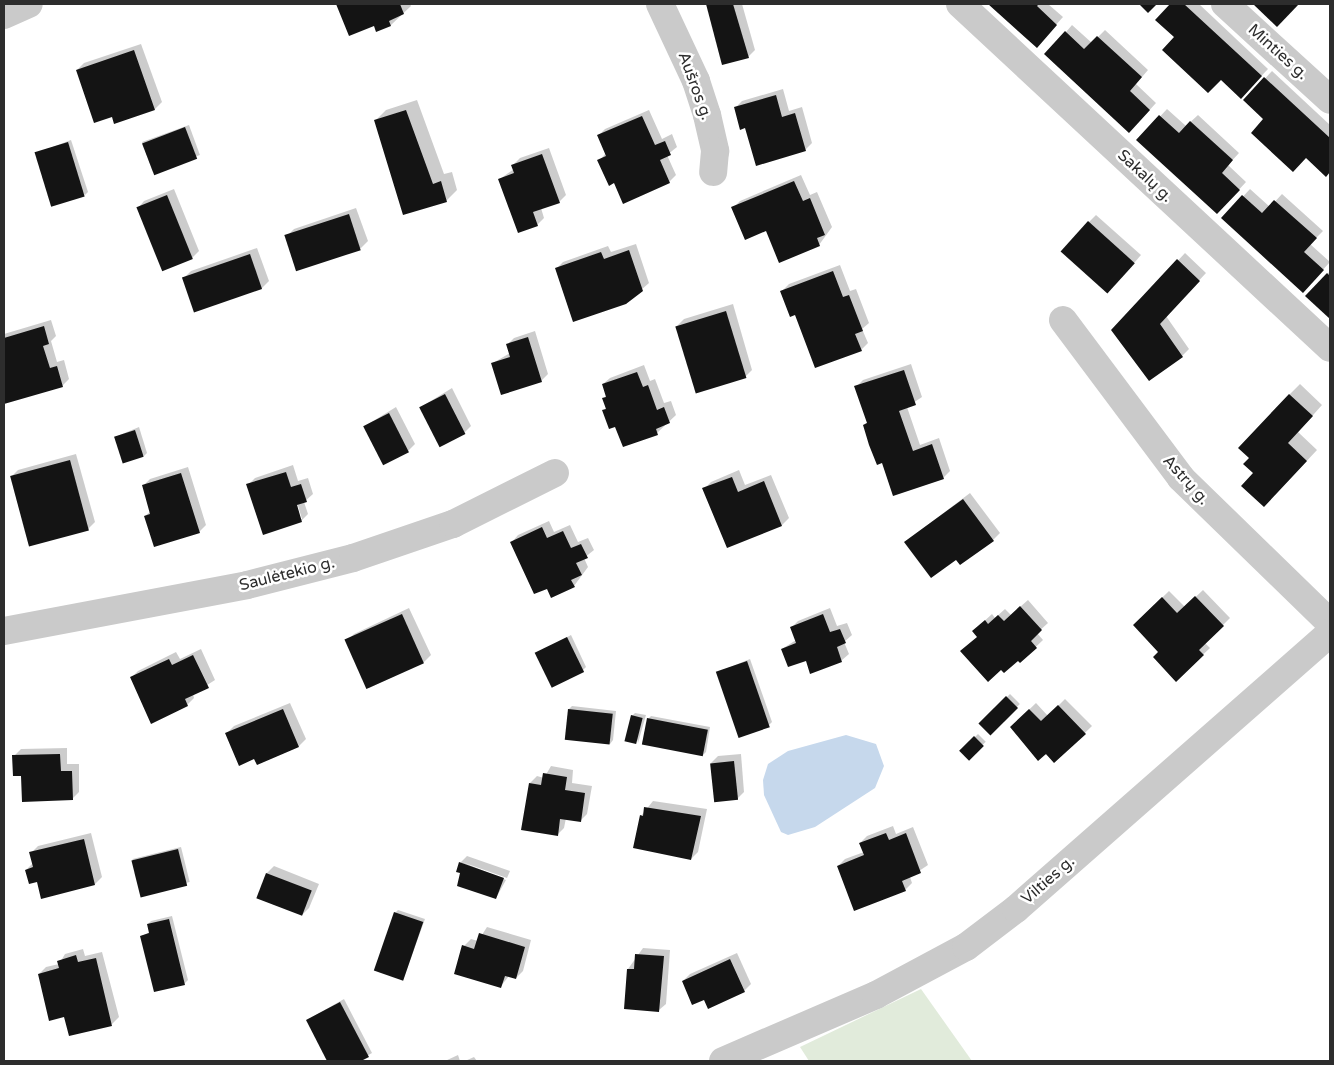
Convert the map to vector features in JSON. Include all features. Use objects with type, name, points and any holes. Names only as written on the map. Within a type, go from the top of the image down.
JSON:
[{"type":"street","points":[[4,15],[29,4]]},
{"type":"street","name":"Aušros g.","points":[[660,4],[696,81],[708,114],[715,151],[713,172]]},
{"type":"street","name":"Sakalų g.","points":[[960,4],[1330,348]]},
{"type":"street","name":"Minties g.","points":[[1225,4],[1330,100]]},
{"type":"street","name":"Astrų g.","points":[[1062,320],[1181,478],[1330,624]]},
{"type":"street","name":"Saulėtekio g.","points":[[4,631],[247,585],[353,558],[453,524],[556,473]]},
{"type":"street","name":"Vilties g.","points":[[723,1061],[876,995],[966,947],[1016,909],[1330,633]]},
{"type":"green space","points":[[921,989],[972,1061],[809,1061],[800,1047]]},
{"type":"water","points":[[846,735],[876,744],[884,766],[875,788],[815,827],[788,835],[781,832],[764,795],[763,780],[768,764],[788,751]]},
{"type":"building","points":[[336,4],[400,4],[404,14],[389,21],[391,26],[376,32],[374,26],[349,36]]},
{"type":"building","points":[[706,4],[733,4],[749,58],[722,65]]},
{"type":"building","points":[[988,4],[1039,4],[1037,6],[1057,25],[1037,48]]},
{"type":"building","points":[[1139,4],[1157,4],[1148,13]]},
{"type":"building","points":[[1170,4],[1184,4],[1262,76],[1241,99],[1221,80],[1208,93],[1162,50],[1174,37],[1155,20]]},
{"type":"building","points":[[1253,4],[1299,4],[1277,27]]},
{"type":"building","points":[[1065,31],[1084,49],[1097,36],[1142,77],[1130,91],[1150,110],[1129,133],[1044,54]]},
{"type":"building","points":[[134,50],[155,110],[114,124],[112,117],[94,123],[76,70]]},
{"type":"building","points":[[1264,77],[1330,138],[1330,172],[1326,177],[1306,158],[1293,172],[1251,133],[1263,119],[1243,100]]},
{"type":"building","points":[[776,95],[782,117],[795,113],[806,151],[756,166],[745,128],[740,130],[734,107]]},
{"type":"building","points":[[406,110],[433,184],[441,181],[447,202],[403,215],[374,120]]},
{"type":"building","points":[[1159,115],[1179,133],[1190,121],[1233,160],[1222,173],[1240,190],[1217,214],[1136,140]]},
{"type":"building","points":[[642,116],[655,145],[665,141],[671,155],[660,160],[670,183],[623,204],[614,183],[609,186],[597,160],[606,156],[597,135]]},
{"type":"building","points":[[185,127],[197,159],[154,175],[142,143]]},
{"type":"building","points":[[68,142],[85,197],[51,207],[35,152]]},
{"type":"building","points":[[542,154],[560,203],[533,212],[538,226],[518,233],[498,179],[514,173],[511,165]]},
{"type":"building","points":[[794,181],[803,201],[810,198],[825,235],[817,238],[820,246],[779,263],[766,231],[745,240],[731,207]]},
{"type":"building","points":[[167,195],[193,259],[162,271],[136,207]]},
{"type":"building","points":[[1242,195],[1262,213],[1274,200],[1317,238],[1304,252],[1324,270],[1303,293],[1221,218]]},
{"type":"building","points":[[349,214],[361,250],[296,271],[284,235]]},
{"type":"building","points":[[1088,221],[1135,263],[1107,294],[1061,251]]},
{"type":"building","points":[[629,250],[643,291],[626,304],[573,322],[555,268],[601,252],[604,259]]},
{"type":"building","points":[[250,254],[262,289],[194,312],[182,277]]},
{"type":"building","points":[[1177,259],[1200,281],[1160,324],[1183,357],[1149,381],[1111,330]]},
{"type":"building","points":[[833,271],[843,297],[849,295],[863,331],[855,334],[862,351],[815,368],[795,315],[790,317],[780,291]]},
{"type":"building","points":[[1327,273],[1330,276],[1330,319],[1305,296]]},
{"type":"building","points":[[726,311],[746,378],[696,393],[675,326]]},
{"type":"building","points":[[44,326],[49,344],[43,346],[50,368],[57,366],[63,387],[4,404],[4,338]]},
{"type":"building","points":[[528,337],[542,382],[501,395],[491,363],[510,357],[506,344]]},
{"type":"building","points":[[904,370],[916,405],[899,411],[913,451],[932,444],[944,479],[893,496],[882,463],[877,465],[869,445],[863,425],[867,423],[854,386]]},
{"type":"building","points":[[637,372],[643,387],[648,385],[657,410],[664,407],[670,423],[656,429],[658,435],[623,447],[615,427],[609,429],[602,410],[606,409],[602,398],[606,397],[602,384]]},
{"type":"building","points":[[445,394],[465,434],[440,447],[419,407]]},
{"type":"building","points":[[1289,394],[1313,416],[1288,443],[1307,461],[1264,507],[1241,486],[1253,473],[1243,464],[1249,458],[1238,448]]},
{"type":"building","points":[[389,413],[409,452],[383,465],[363,426]]},
{"type":"building","points":[[135,430],[144,457],[123,463],[114,437]]},
{"type":"building","points":[[70,460],[89,531],[29,547],[10,476]]},
{"type":"building","points":[[286,472],[291,487],[301,484],[307,502],[297,505],[302,522],[263,535],[246,484]]},
{"type":"building","points":[[181,473],[200,533],[154,547],[144,516],[150,514],[142,485]]},
{"type":"building","points":[[732,477],[738,492],[764,481],[782,526],[727,548],[702,488]]},
{"type":"building","points":[[963,499],[994,541],[960,565],[956,560],[931,578],[904,542]]},
{"type":"building","points":[[542,527],[547,538],[563,531],[571,548],[581,544],[588,558],[576,563],[582,575],[571,580],[575,587],[551,598],[547,589],[534,594],[510,542]]},
{"type":"building","points":[[1195,596],[1224,626],[1199,650],[1204,655],[1176,682],[1153,657],[1158,652],[1133,625],[1162,597],[1177,613]]},
{"type":"building","points":[[1020,606],[1042,630],[1031,641],[1037,648],[1020,663],[1018,661],[1004,673],[1001,670],[988,682],[960,651],[977,637],[972,631],[985,620],[988,624],[998,615],[1004,621]]},
{"type":"building","points":[[402,614],[424,663],[366,689],[344,640]]},
{"type":"building","points":[[823,614],[830,632],[840,629],[846,643],[837,647],[842,662],[810,674],[806,661],[788,667],[781,649],[796,643],[790,627]]},
{"type":"building","points":[[567,637],[584,672],[552,688],[535,653]]},
{"type":"building","points":[[193,655],[209,688],[185,699],[188,706],[151,724],[130,677],[169,659],[172,665]]},
{"type":"building","points":[[747,661],[770,727],[739,738],[716,672]]},
{"type":"building","points":[[1006,696],[1018,708],[990,736],[978,724]]},
{"type":"building","points":[[1058,705],[1086,734],[1054,763],[1046,754],[1038,761],[1010,727],[1029,709],[1041,721]]},
{"type":"building","points":[[283,709],[299,747],[257,765],[254,759],[239,766],[225,733]]},
{"type":"building","points":[[568,709],[613,714],[610,745],[565,740]]},
{"type":"building","points":[[631,715],[643,718],[636,744],[624,741]]},
{"type":"building","points":[[647,718],[708,730],[703,756],[642,745]]},
{"type":"building","points":[[974,736],[984,746],[969,761],[959,751]]},
{"type":"building","points":[[60,754],[61,771],[72,771],[73,800],[22,802],[21,776],[13,776],[12,755]]},
{"type":"building","points":[[734,761],[738,800],[714,802],[710,764]]},
{"type":"building","points":[[543,773],[567,777],[565,790],[585,793],[581,822],[560,819],[558,836],[521,830],[529,783],[541,785]]},
{"type":"building","points":[[644,807],[701,816],[691,860],[633,848],[640,815],[643,816]]},
{"type":"building","points":[[886,833],[889,840],[906,833],[921,873],[902,881],[906,891],[854,911],[837,866],[864,855],[859,843]]},
{"type":"building","points":[[84,839],[95,885],[41,899],[37,882],[29,884],[25,870],[33,867],[29,852]]},
{"type":"building","points":[[178,849],[187,886],[141,897],[131,861]]},
{"type":"building","points":[[459,862],[504,878],[496,899],[457,886],[460,873],[456,872]]},
{"type":"building","points":[[266,873],[312,891],[302,916],[256,898]]},
{"type":"building","points":[[394,912],[423,922],[403,981],[374,971]]},
{"type":"building","points":[[169,919],[185,985],[154,992],[140,936],[149,933],[147,924]]},
{"type":"building","points":[[479,933],[525,947],[516,979],[505,976],[501,988],[454,974],[462,945],[474,949]]},
{"type":"building","points":[[635,954],[664,956],[659,1012],[624,1009],[627,969],[634,969]]},
{"type":"building","points":[[76,955],[78,962],[96,958],[112,1026],[69,1036],[64,1017],[49,1021],[38,974],[59,968],[57,961]]},
{"type":"building","points":[[730,959],[745,992],[708,1009],[704,1000],[692,1005],[682,981]]},
{"type":"building","points":[[340,1002],[369,1057],[361,1061],[327,1061],[306,1020]]}]
